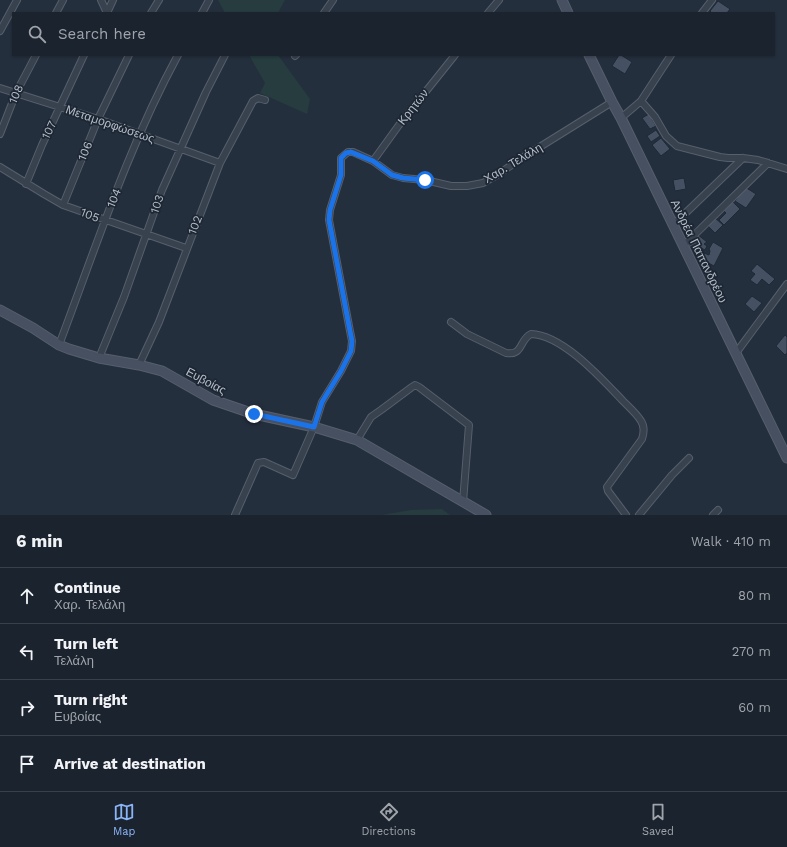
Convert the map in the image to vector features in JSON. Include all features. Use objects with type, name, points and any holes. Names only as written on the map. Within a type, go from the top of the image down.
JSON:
[{"type":"street","points":[[0,31],[17,0]]},
{"type":"street","points":[[57,12],[63,0]]},
{"type":"street","points":[[101,0],[107,12]]},
{"type":"street","points":[[107,12],[113,0]]},
{"type":"street","points":[[152,12],[159,0]]},
{"type":"street","points":[[203,12],[209,0]]},
{"type":"street","points":[[325,12],[333,0]]},
{"type":"street","points":[[489,12],[499,0]]},
{"type":"street","points":[[562,0],[568,12]]},
{"type":"street","points":[[703,12],[712,0]]},
{"type":"street","name":"108","points":[[0,134],[16,93],[35,56]]},
{"type":"street","name":"107","points":[[26,184],[42,145],[84,56]]},
{"type":"street","name":"106","points":[[63,205],[98,120],[129,56]]},
{"type":"street","name":"104","points":[[59,345],[104,220],[139,134],[178,56]]},
{"type":"street","name":"103","points":[[100,358],[162,190],[206,92],[224,56]]},
{"type":"street","name":"Κρητών","points":[[373,161],[453,56]]},
{"type":"street","name":"Ανδρέα Παπανδρέου","points":[[589,56],[787,458]]},
{"type":"street","points":[[621,118],[641,100],[671,56]]},
{"type":"street","name":"Μεταμορφώσεως","points":[[0,88],[60,107],[220,163]]},
{"type":"street","name":"102","points":[[139,365],[159,322],[186,248],[220,163],[253,101],[258,98],[265,100]]},
{"type":"street","points":[[641,100],[655,117],[666,136],[677,146],[720,157],[758,160],[787,169]]},
{"type":"street","name":"Χαρ. Τελάλη","points":[[314,427],[322,402],[348,357],[352,347],[329,220],[330,210],[341,175],[341,158],[346,153],[351,152],[373,161],[392,175],[403,178],[425,180],[451,186],[467,186],[483,183],[612,102]]},
{"type":"street","points":[[673,225],[743,158]]},
{"type":"street","points":[[683,246],[768,163]]},
{"type":"street","name":"105","points":[[0,168],[63,205],[186,248]]},
{"type":"street","points":[[736,354],[787,284]]},
{"type":"street","name":"Ευβοίας","points":[[0,310],[33,328],[59,345],[69,349],[100,358],[162,371],[213,400],[227,405],[254,414],[314,427],[358,440],[463,502],[480,514]]},
{"type":"street","points":[[451,322],[467,334],[506,353],[512,354],[515,353],[527,336],[531,334],[549,338],[581,360],[602,378],[641,421],[644,433],[642,439],[607,487],[608,491],[626,515]]},
{"type":"street","points":[[358,440],[371,417],[412,387],[419,387],[469,425],[463,502]]},
{"type":"street","points":[[235,515],[258,463],[264,462],[293,475],[314,427]]},
{"type":"street","points":[[639,515],[672,475],[689,458]]},
{"type":"street","points":[[713,515],[718,510]]},
{"type":"green space","points":[[218,0],[285,0],[279,12],[224,12]]},
{"type":"green space","points":[[250,56],[279,56],[310,99],[307,114],[260,93],[265,83]]},
{"type":"green space","points":[[442,509],[450,515],[382,515],[411,510]]},
{"type":"building","points":[[718,1],[730,9],[728,12],[710,11]]},
{"type":"building","points":[[618,56],[623,56],[632,62],[625,74],[612,66]]},
{"type":"building","points":[[649,114],[656,126],[650,129],[642,118]]},
{"type":"building","points":[[656,130],[660,136],[651,142],[647,136]]},
{"type":"building","points":[[661,138],[670,149],[661,156],[652,145]]},
{"type":"building","points":[[684,178],[686,189],[675,191],[673,180]]},
{"type":"building","points":[[745,187],[756,194],[746,208],[735,201]]},
{"type":"building","points":[[733,202],[740,209],[724,225],[719,220],[726,213],[724,211]]},
{"type":"building","points":[[715,218],[723,225],[715,233],[708,226]]},
{"type":"building","points":[[697,234],[707,242],[704,244],[707,246],[705,250],[701,248],[698,252],[689,246]]},
{"type":"building","points":[[713,242],[723,248],[714,266],[701,259],[704,253],[709,255],[709,249]]},
{"type":"building","points":[[757,264],[775,279],[769,285],[762,279],[757,285],[750,280],[755,274],[751,271]]},
{"type":"building","points":[[752,296],[762,303],[754,312],[745,304]]},
{"type":"building","points":[[785,335],[787,337],[787,353],[785,355],[776,346]]},
{"type":"route","points":[[254,414],[314,427],[322,402],[351,351],[352,341],[329,220],[330,210],[341,175],[341,158],[346,153],[351,152],[373,161],[392,175],[403,178],[425,180]]}]
